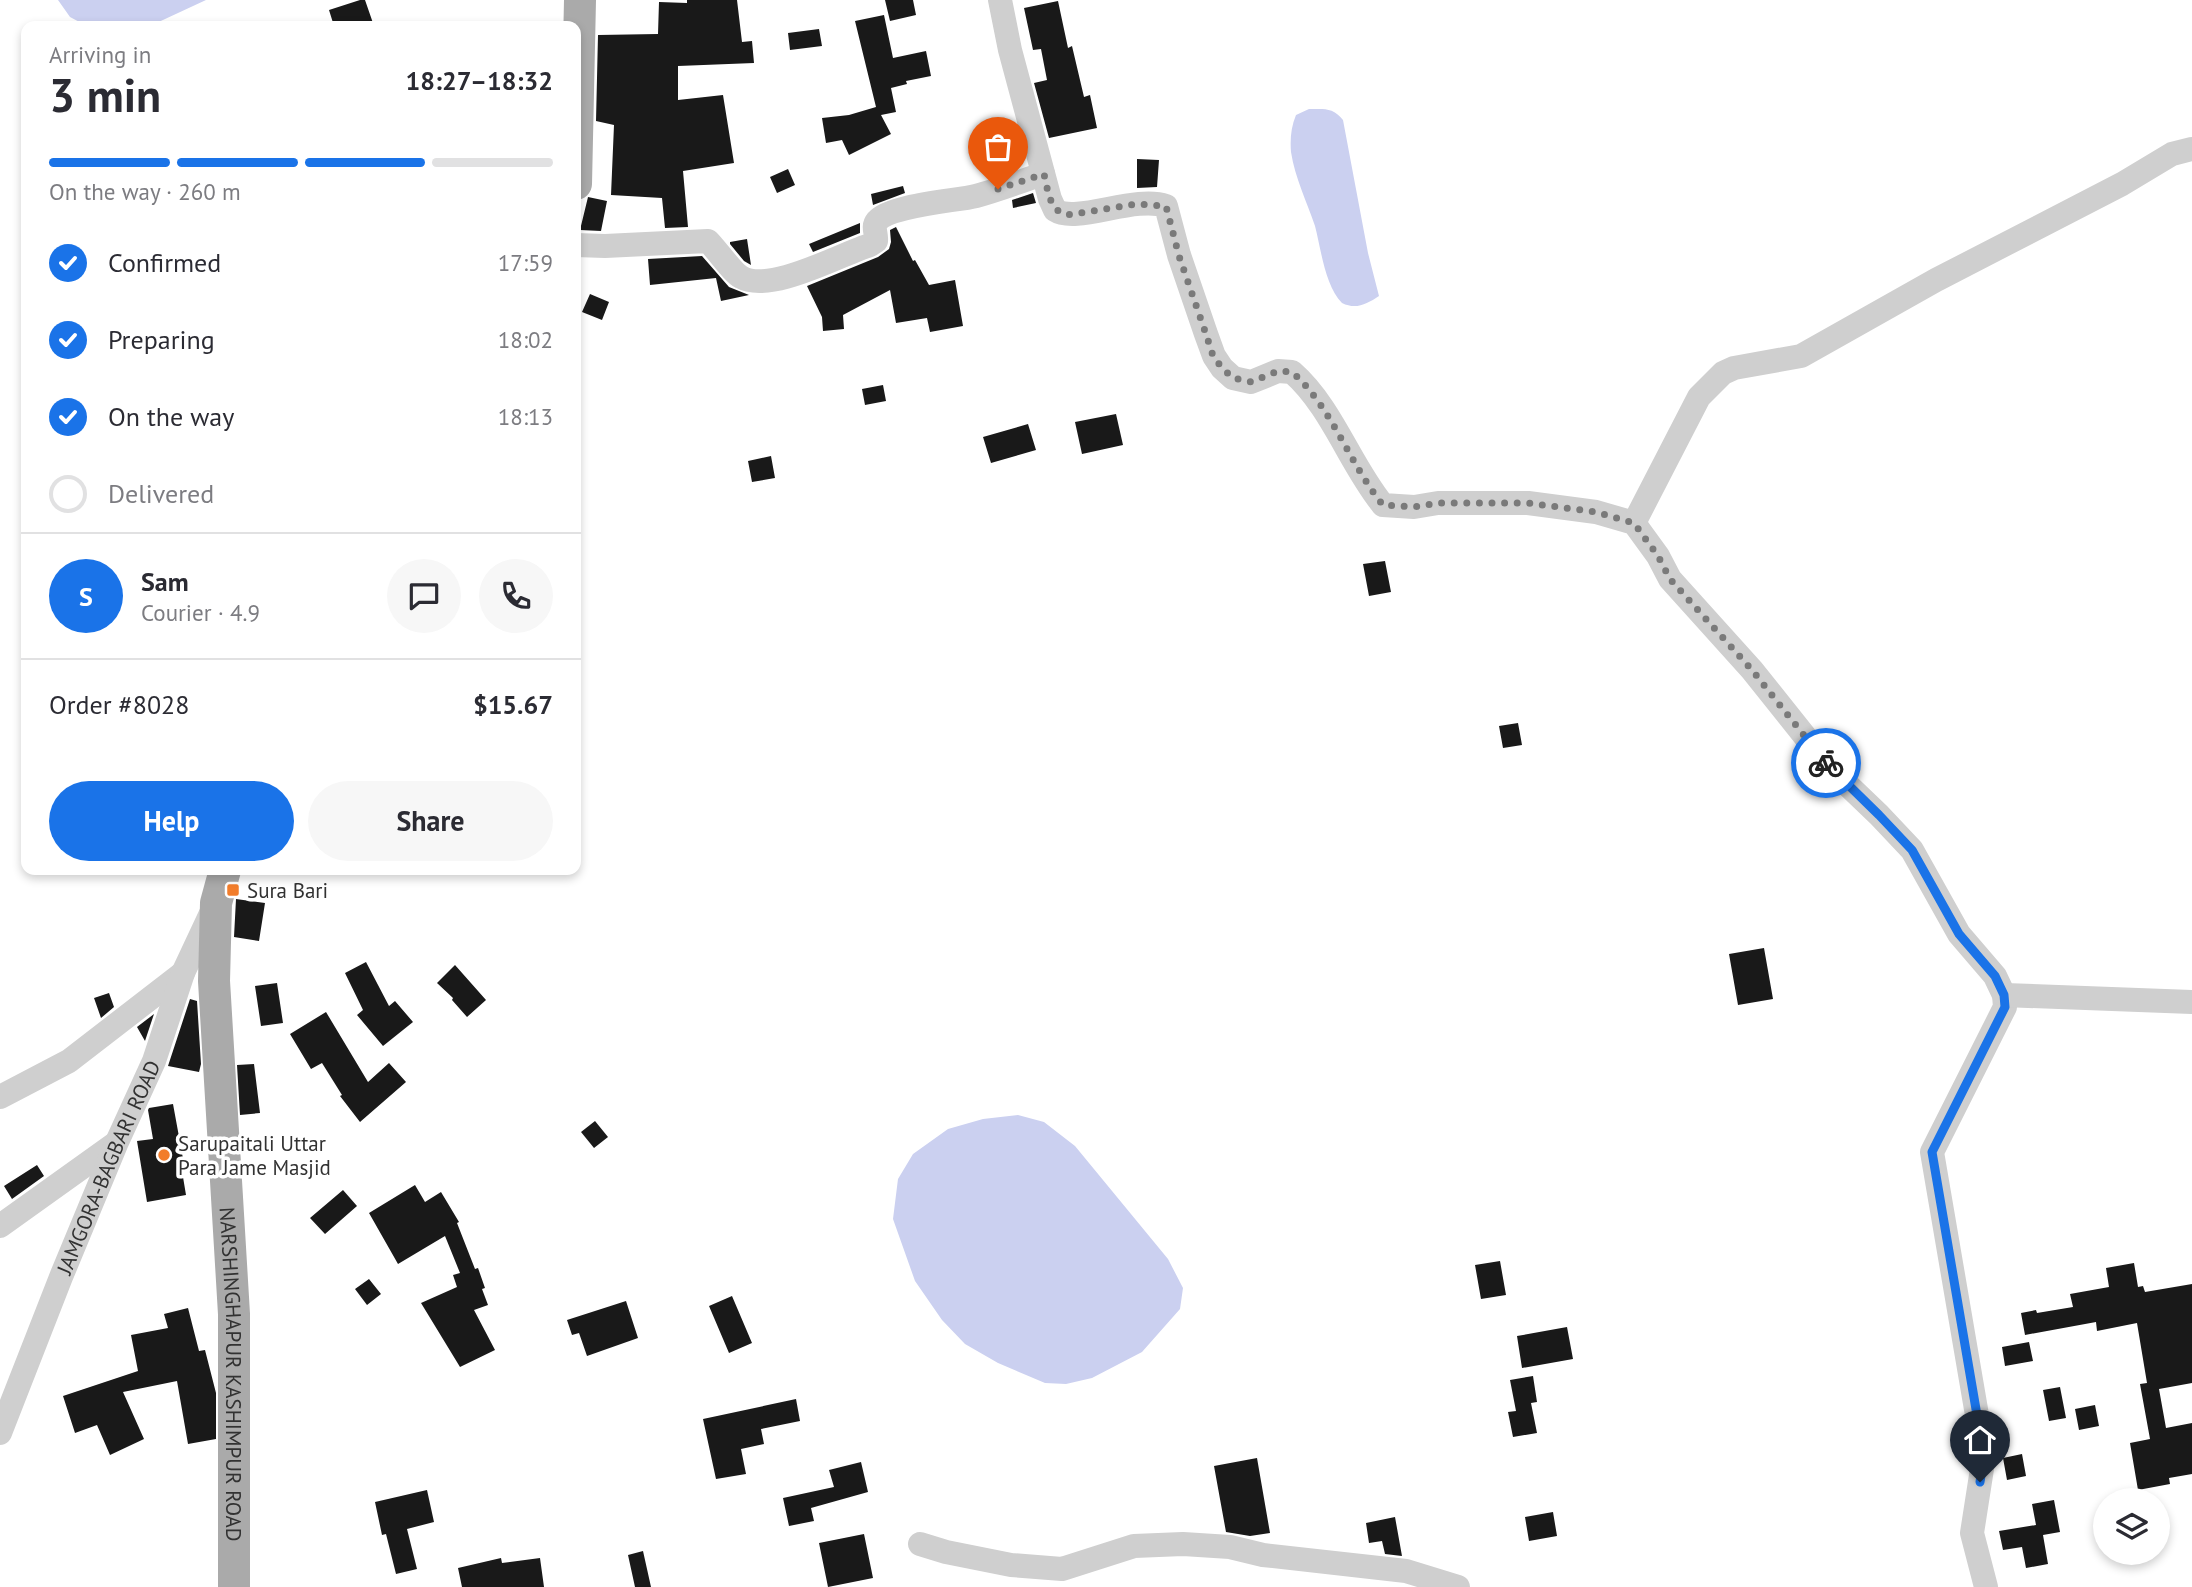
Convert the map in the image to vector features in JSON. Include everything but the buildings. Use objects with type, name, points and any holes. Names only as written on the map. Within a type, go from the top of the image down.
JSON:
[{"type":"main road","points":[[580,0],[580,21]]},
{"type":"main road","name":"NARSHINGHAPUR KASHIMPUR ROAD","points":[[224,875],[216,903],[214,981],[234,1314],[234,1587]]},
{"type":"street","points":[[1000,0],[1010,50],[1055,210],[1067,215],[1136,204],[1166,206],[1179,256],[1213,356],[1233,378],[1251,382],[1278,371],[1292,372],[1318,404],[1368,486],[1383,505],[1414,507],[1438,503],[1528,503],[1596,512],[1634,523],[1658,556],[1670,579],[1752,670],[1831,769],[1912,850],[1959,934],[1995,976],[2004,995],[2005,1007],[1932,1152],[1984,1456],[1972,1533],[1986,1587]]},
{"type":"street","points":[[1634,523],[1699,397],[1723,373],[1734,368],[1801,356],[1936,280],[2122,184],[2172,155],[2192,149]]},
{"type":"street","points":[[581,245],[708,242],[741,277],[759,281],[787,277],[870,245],[876,241],[876,222],[896,212],[927,203],[975,197],[1044,174]]},
{"type":"street","name":"JAMGORA-BAGBARI ROAD","points":[[0,1433],[61,1277],[154,1061],[183,973],[216,903]]},
{"type":"street","points":[[0,1097],[69,1061],[183,973]]},
{"type":"street","points":[[2004,995],[2192,1002]]},
{"type":"street","points":[[0,1226],[117,1142]]},
{"type":"street","points":[[920,1544],[1011,1565],[1062,1569],[1134,1546],[1183,1544],[1230,1547],[1263,1555],[1406,1571],[1458,1587]]},
{"type":"water","points":[[58,0],[206,0],[161,21],[78,21],[70,17]]},
{"type":"water","points":[[1309,109],[1332,111],[1343,120],[1368,253],[1379,296],[1361,305],[1342,303],[1331,287],[1315,226],[1295,171],[1291,152],[1292,129],[1296,115]]},
{"type":"water","points":[[1018,1115],[1044,1122],[1075,1146],[1168,1259],[1183,1288],[1180,1309],[1142,1352],[1092,1378],[1066,1384],[1045,1383],[998,1363],[965,1344],[942,1320],[915,1281],[893,1219],[898,1179],[913,1154],[948,1129],[983,1119]]},
{"type":"way so far","points":[[998,189],[1044,174],[1050,199],[1060,214],[1136,204],[1166,206],[1179,256],[1213,356],[1227,374],[1242,381],[1251,382],[1278,371],[1292,372],[1318,404],[1368,486],[1383,505],[1414,507],[1438,503],[1528,503],[1596,512],[1634,523],[1658,556],[1670,579],[1752,670],[1826,763]]},
{"type":"place","name":"Sura Bari","points":[[233,890]]},
{"type":"place","name":"Sarupaitali Uttar Para Jame Masjid","points":[[164,1155]]},
{"type":"route","points":[[1826,763],[1912,850],[1959,934],[1995,976],[2004,995],[2005,1007],[1994,1031],[1932,1152],[1984,1456],[1980,1482]]}]
